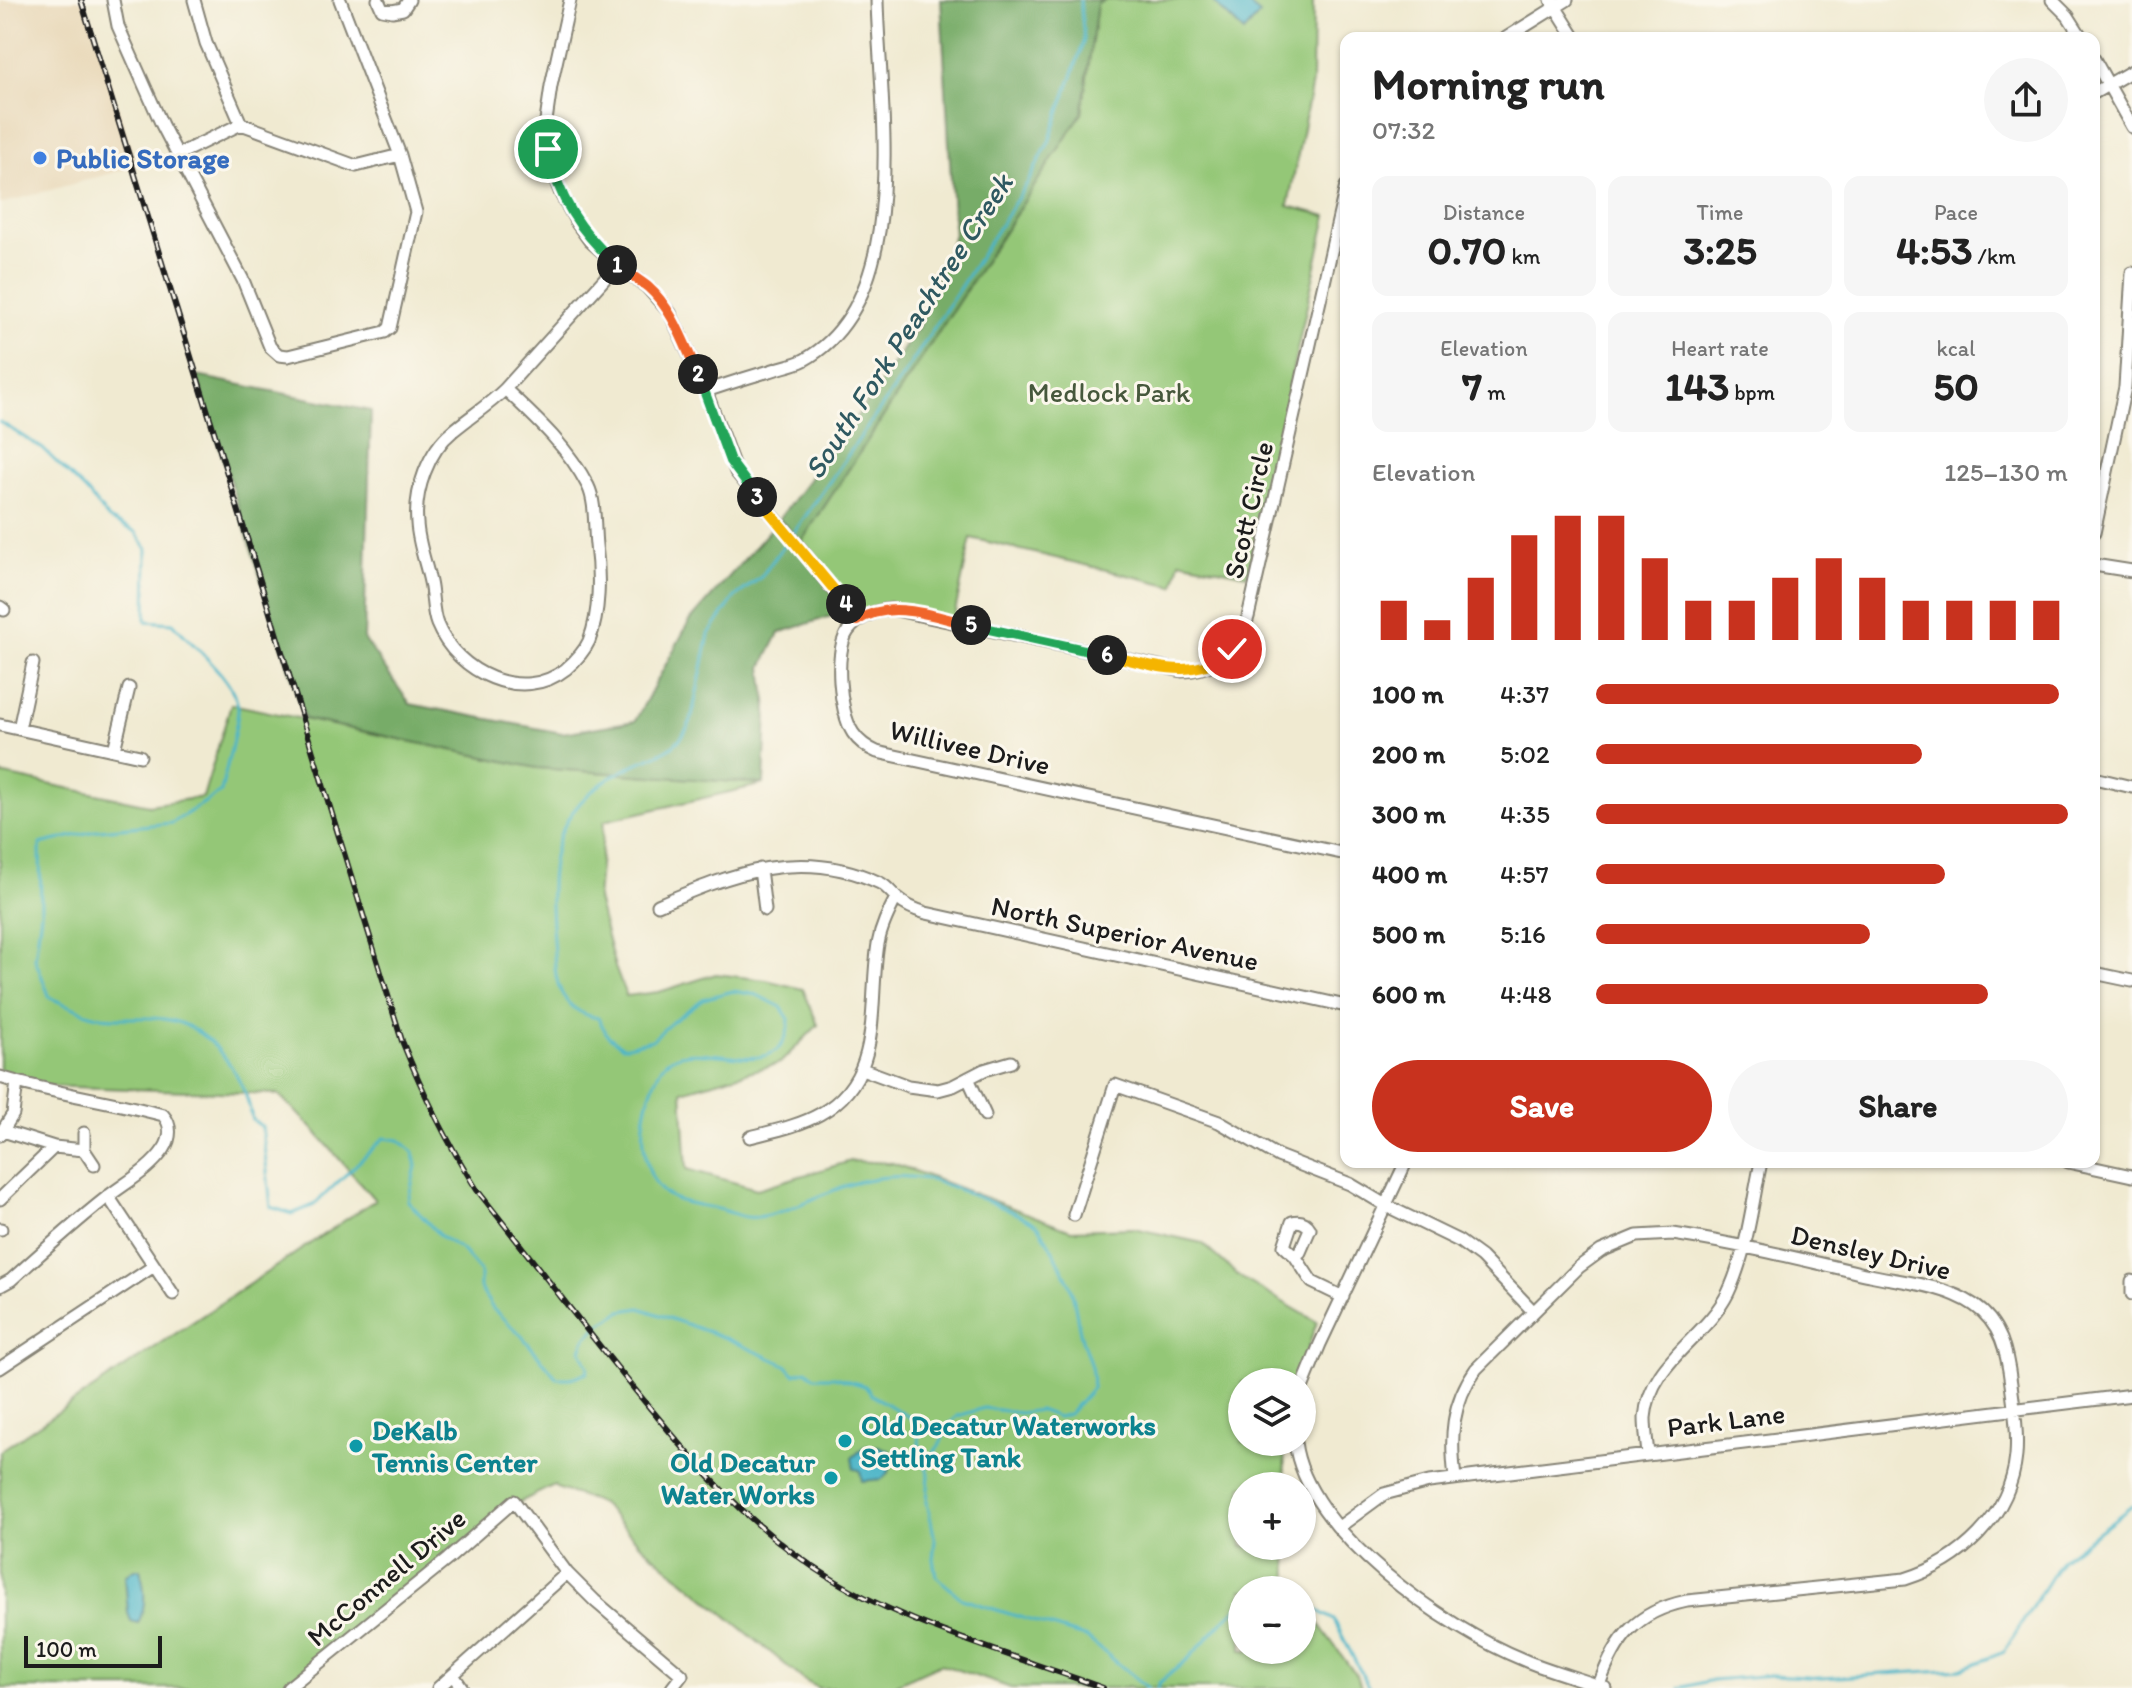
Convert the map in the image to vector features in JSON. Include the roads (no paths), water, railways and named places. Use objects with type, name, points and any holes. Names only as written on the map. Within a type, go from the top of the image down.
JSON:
[{"type":"street","points":[[113,0],[118,26],[162,125],[243,280],[270,347],[279,355],[288,356],[385,332],[390,328],[416,212],[400,155],[340,0]]},
{"type":"street","points":[[194,0],[206,43],[241,124]]},
{"type":"street","points":[[378,0],[382,9],[392,11],[403,9],[409,0]]},
{"type":"street","points":[[570,0],[547,109],[545,128],[552,170],[577,223],[590,241],[647,287],[670,313],[706,391],[736,472],[857,621]]},
{"type":"street","points":[[706,391],[803,360],[829,341],[849,316],[867,280],[879,239],[886,143],[877,0]]},
{"type":"street","points":[[1514,32],[1553,4],[1567,0]]},
{"type":"street","points":[[2052,0],[2078,32]]},
{"type":"street","points":[[1553,4],[1571,32]]},
{"type":"street","points":[[2100,70],[2132,127]]},
{"type":"street","points":[[2100,89],[2132,71]]},
{"type":"street","points":[[179,154],[241,124],[356,166],[400,155]]},
{"type":"street","name":"Scott Circle","points":[[857,621],[880,611],[901,610],[1182,671],[1206,666],[1227,654],[1242,635],[1248,617],[1340,212]]},
{"type":"street","points":[[505,389],[561,445],[590,489],[599,567],[595,613],[588,643],[574,662],[554,678],[531,685],[506,684],[484,675],[456,653],[437,624],[417,524],[418,492],[429,461],[450,433],[488,406],[505,389],[617,265]]},
{"type":"street","points":[[2100,505],[2125,387],[2132,273]]},
{"type":"street","points":[[2100,566],[2132,571]]},
{"type":"street","name":"Willivee Drive","points":[[857,621],[848,631],[842,647],[842,699],[844,713],[853,733],[869,748],[886,755],[1340,853]]},
{"type":"street","points":[[19,729],[33,663]]},
{"type":"street","points":[[114,750],[129,688]]},
{"type":"street","points":[[0,725],[140,756]]},
{"type":"street","points":[[2100,779],[2132,787]]},
{"type":"street","name":"North Superior Avenue","points":[[658,905],[717,880],[760,869],[797,865],[827,868],[880,883],[914,909],[938,917],[1340,1005]]},
{"type":"street","points":[[760,869],[765,910]]},
{"type":"street","points":[[750,1137],[820,1115],[846,1093],[862,1069],[872,1033],[878,946],[887,915],[896,898]]},
{"type":"street","points":[[2100,974],[2132,981]]},
{"type":"street","points":[[862,1069],[898,1083],[929,1090],[945,1088],[1011,1062]]},
{"type":"street","points":[[0,1077],[132,1106],[163,1115],[170,1122],[165,1148],[151,1164],[0,1286]]},
{"type":"street","points":[[968,1078],[985,1115]]},
{"type":"street","points":[[17,1082],[13,1114],[2,1133],[54,1147],[84,1150]]},
{"type":"street","points":[[1074,1215],[1115,1085],[1219,1122],[1278,1156],[1342,1180],[1443,1233],[1471,1249],[1533,1311]]},
{"type":"street","points":[[84,1133],[84,1150],[94,1165]]},
{"type":"street","points":[[0,1199],[54,1147]]},
{"type":"street","points":[[1311,1368],[1403,1168]]},
{"type":"street","points":[[1648,1455],[1645,1419],[1655,1382],[1663,1368],[1720,1306],[1733,1281],[1760,1168]]},
{"type":"street","points":[[2095,1168],[2132,1176]]},
{"type":"street","points":[[108,1196],[173,1294]]},
{"type":"street","name":"Densley Drive","points":[[1455,1478],[1451,1429],[1463,1387],[1483,1360],[1590,1259],[1625,1240],[1651,1234],[1673,1234],[1947,1292],[1984,1312],[1997,1329],[2008,1363],[2016,1455],[2005,1494],[1985,1527],[1947,1562],[1893,1581],[1687,1601],[1667,1606],[1651,1612],[1628,1630],[1611,1655],[1602,1687]]},
{"type":"street","points":[[1295,1256],[1312,1282],[1343,1297]]},
{"type":"street","points":[[0,1368],[154,1266]]},
{"type":"street","points":[[2132,1281],[2132,1294]]},
{"type":"street","name":"Park Lane","points":[[1339,1527],[1384,1494],[1455,1478],[2132,1395]]},
{"type":"street","points":[[1297,1456],[1308,1486],[1339,1527],[1377,1566],[1415,1598],[1468,1633],[1524,1660],[1602,1687]]},
{"type":"street","name":"McConnell Drive","points":[[288,1688],[448,1559],[514,1501],[567,1573]]},
{"type":"street","points":[[438,1688],[567,1573],[682,1675],[672,1688]]},
{"type":"street","points":[[453,1675],[462,1688]]},
{"type":"water","points":[[1217,0],[1243,0],[1260,14],[1244,32],[1214,3]]},
{"type":"water","points":[[878,1446],[889,1450],[891,1463],[888,1473],[882,1479],[862,1481],[860,1470],[854,1469],[852,1458],[864,1447]]},
{"type":"water","points":[[134,1569],[140,1569],[144,1590],[143,1610],[138,1623],[131,1621],[128,1613],[125,1576]]},
{"type":"waterway","name":"South Fork Peachtree Creek","points":[[793,534],[903,376],[1028,182],[1049,142],[1080,53],[1084,39],[1080,0]]},
{"type":"waterway","points":[[0,422],[43,449],[87,492],[109,519],[136,532],[147,549],[146,621],[173,623],[220,673],[235,695],[238,706],[221,792],[172,823],[99,830],[40,844],[41,913],[35,959],[50,998],[102,1017],[156,1018],[181,1023],[210,1042],[233,1070],[242,1086],[252,1119],[262,1127],[271,1207],[292,1214],[314,1205],[384,1138],[399,1140],[414,1152],[416,1166],[408,1201],[440,1236],[462,1250],[480,1271],[480,1288],[493,1309],[522,1336],[557,1378],[587,1373],[588,1367],[581,1350],[585,1339],[600,1324],[622,1311],[640,1308],[723,1337],[786,1365],[794,1374],[807,1370],[814,1377],[835,1377],[865,1386],[872,1395],[911,1418],[918,1431],[920,1451],[929,1474],[927,1502],[935,1540],[933,1559],[936,1576],[962,1599],[1087,1638],[1148,1688]]},
{"type":"waterway","name":"South Fork Peachtree Creek","points":[[788,540],[761,577],[735,597],[709,634],[691,721],[679,740],[665,751],[600,785],[578,805],[563,828],[551,878],[556,977],[567,1001],[580,1012],[598,1018],[608,1036],[623,1047],[652,1040],[703,999],[733,991],[757,995],[781,1007],[789,1019],[784,1041],[773,1053],[756,1057],[696,1053],[678,1055],[662,1067],[653,1084],[647,1107],[644,1140],[650,1173],[663,1192],[672,1198],[757,1217],[866,1180],[911,1177],[936,1182],[984,1200],[1038,1226],[1067,1278],[1091,1368],[1092,1388],[1069,1414],[1058,1417],[1039,1410],[1020,1413],[984,1408],[958,1416],[948,1425],[940,1444],[925,1465]]},
{"type":"waterway","points":[[1680,1688],[1712,1680],[1773,1675],[1822,1678],[1961,1669],[2004,1652],[2062,1559],[2132,1506]]},
{"type":"waterway","points":[[1316,1610],[1334,1620],[1369,1688]]},
{"type":"waterway","points":[[1157,1688],[1228,1616]]},
{"type":"railway","points":[[81,0],[402,1041],[436,1117],[466,1172],[477,1190],[658,1418],[725,1494],[775,1539],[832,1579],[895,1612],[964,1640],[1103,1688]]},
{"type":"place","name":"Public Storage","points":[[40,158]]},
{"type":"place","name":"Old Decatur Waterworks Settling Tank","points":[[845,1441]]},
{"type":"place","name":"DeKalb Tennis Center","points":[[356,1446]]},
{"type":"place","name":"Old Decatur Water Works","points":[[831,1478]]},
{"type":"park label","name":"Medlock Park","points":[[1109,392]]}]
